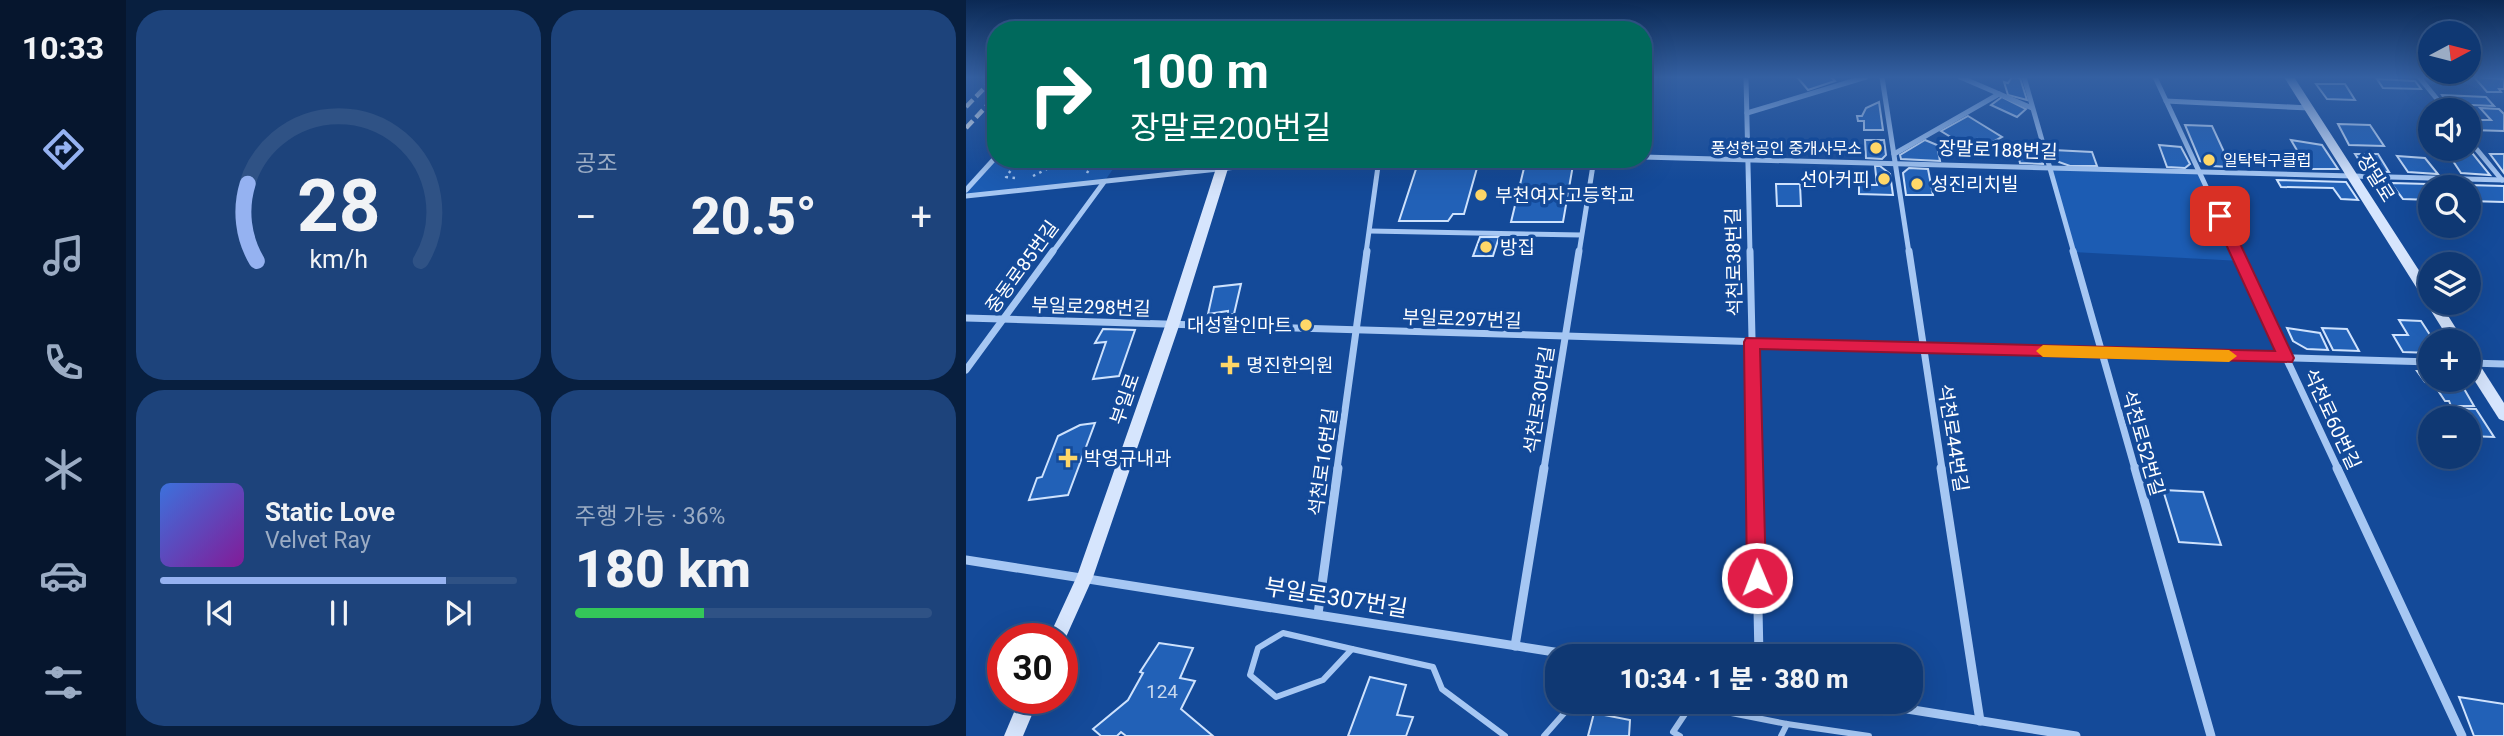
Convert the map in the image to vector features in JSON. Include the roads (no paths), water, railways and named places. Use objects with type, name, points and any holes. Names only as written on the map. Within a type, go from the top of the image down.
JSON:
[{"type":"street","points":[[1746,113],[1752,111]]},
{"type":"street","name":"석천로44번길","points":[[1887,111],[1980,720]]},
{"type":"street","points":[[1894,154],[1969,111]]},
{"type":"street","name":"석천로52번길","points":[[2033,111],[2211,736]]},
{"type":"street","name":"석천로60번길","points":[[2171,111],[2462,736]]},
{"type":"street","name":"장말로","points":[[2311,111],[2418,279]]},
{"type":"street","name":"석천로38번길","points":[[1746,113],[1759,644]]},
{"type":"street","points":[[2481,153],[2503,180]]},
{"type":"street","name":"장말로188번길","points":[[1652,156],[2503,180]]},
{"type":"street","points":[[966,190],[987,167]]},
{"type":"street","points":[[966,196],[1104,182],[1197,168]]},
{"type":"street","name":"부일로","points":[[1064,623],[1085,577],[1172,326],[1222,168]]},
{"type":"street","name":"석천로16번길","points":[[1318,614],[1378,168]]},
{"type":"street","name":"석천로30번길","points":[[1515,646],[1592,168]]},
{"type":"street","name":"중동로85번길","points":[[966,370],[1104,182]]},
{"type":"street","points":[[1370,231],[1581,235]]},
{"type":"street","name":"부일로298번길","points":[[966,318],[1172,326]]},
{"type":"street","name":"부일로297번길","points":[[1172,326],[2418,362]]},
{"type":"street","points":[[2481,363],[2504,364]]},
{"type":"street","points":[[2481,379],[2504,415]]},
{"type":"street","name":"부일로307번길","points":[[966,560],[1545,651]]},
{"type":"street","points":[[1923,711],[2076,736]]},
{"type":"street","points":[[1013,736],[1023,714]]},
{"type":"lane","points":[[1352,648],[1323,680],[1276,697],[1250,675],[1258,648],[1283,633],[1352,648],[1433,667],[1442,689],[1505,736]]},
{"type":"lane","points":[[1544,736],[1563,714]]},
{"type":"lane","points":[[1680,736],[1673,732],[1685,714]]},
{"type":"lane","points":[[1736,714],[1869,736]]},
{"type":"lane","points":[[1781,736],[1787,724]]},
{"type":"railway","points":[[966,128],[982,111]]},
{"type":"place","name":"풍성한공인 중개사무소","points":[[1876,148]]},
{"type":"place","name":"일탁탁구클럽","points":[[2209,160]]},
{"type":"place","name":"선아커피","points":[[1884,179]]},
{"type":"place","name":"성진리치빌","points":[[1917,184]]},
{"type":"place","name":"부천여자고등학교","points":[[1481,195]]},
{"type":"place","name":"방집","points":[[1486,247]]},
{"type":"place","name":"대성할인마트","points":[[1306,325]]},
{"type":"place","name":"명진한의원","points":[[1230,365]]},
{"type":"place","name":"박영규내과","points":[[1068,458]]}]
